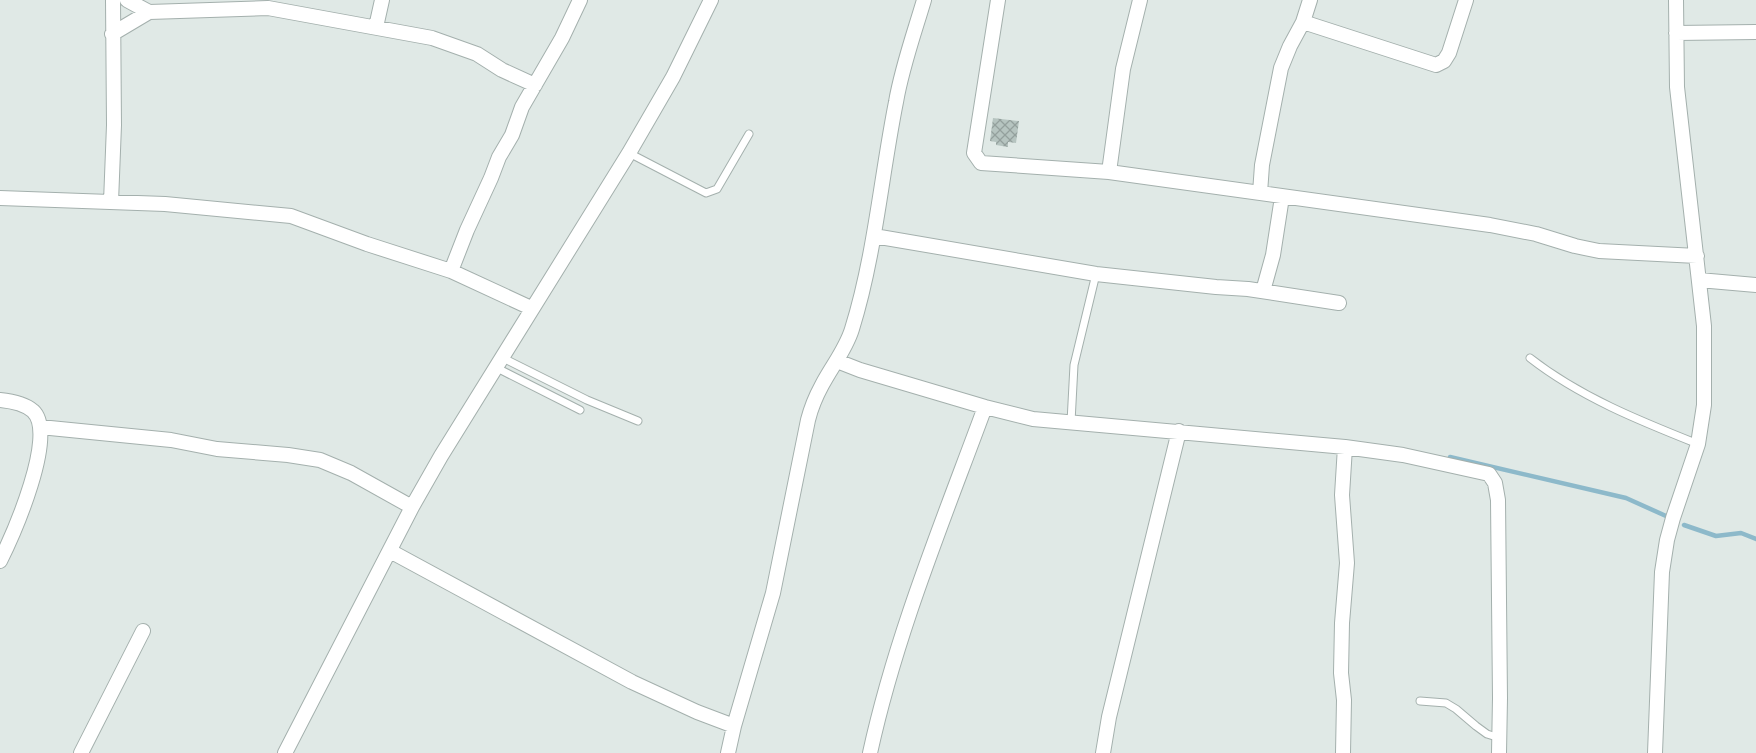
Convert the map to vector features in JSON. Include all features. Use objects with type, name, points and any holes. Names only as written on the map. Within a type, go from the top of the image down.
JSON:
[{"type":"street","points":[[111,202],[114,125],[112,0]]},
{"type":"street","points":[[127,0],[150,12]]},
{"type":"street","points":[[376,27],[382,0]]},
{"type":"street","points":[[451,271],[499,158],[512,135],[522,107],[562,38],[580,0]]},
{"type":"street","points":[[285,753],[412,507],[531,308],[629,153],[673,76],[711,0]]},
{"type":"street","points":[[728,753],[734,726],[774,593],[812,404],[837,361],[852,330],[874,236],[896,100],[907,54],[924,0]]},
{"type":"street","points":[[998,0],[974,153],[981,163],[1109,172],[1490,225],[1536,234],[1599,251],[1697,256]]},
{"type":"street","points":[[1109,172],[1123,68],[1140,0]]},
{"type":"street","points":[[1260,193],[1262,165],[1281,68],[1303,22],[1310,0]]},
{"type":"street","points":[[1303,22],[1436,65],[1444,61],[1449,53],[1466,0]]},
{"type":"street","points":[[1655,753],[1662,572],[1673,518],[1698,444],[1704,405],[1704,326],[1677,86],[1676,0]]},
{"type":"street","points":[[112,34],[150,12],[268,4],[432,38],[477,54],[502,70],[535,85]]},
{"type":"street","points":[[1676,33],[1756,32]]},
{"type":"street","points":[[1263,291],[1273,255],[1282,197]]},
{"type":"street","points":[[0,198],[165,204],[291,216],[367,244],[451,271],[531,308]]},
{"type":"street","points":[[874,236],[1096,274],[1263,291],[1339,303]]},
{"type":"street","points":[[1699,280],[1756,284]]},
{"type":"street","points":[[837,361],[860,370],[985,408],[1033,419],[1345,447],[1403,455],[1489,474],[1495,483],[1498,500],[1500,556],[1499,753]]},
{"type":"street","points":[[0,400],[17,404],[33,411],[37,416],[40,427],[33,481],[14,534],[0,561]]},
{"type":"street","points":[[870,753],[907,618],[985,408]]},
{"type":"street","points":[[40,427],[171,440],[217,449],[288,455],[320,460],[351,473],[412,507]]},
{"type":"street","points":[[1103,753],[1108,716],[1179,431]]},
{"type":"street","points":[[1343,753],[1342,623],[1347,563],[1342,495],[1345,447]]},
{"type":"street","points":[[390,551],[632,682],[697,712],[734,726]]},
{"type":"street","points":[[81,753],[143,631]]},
{"type":"lane","points":[[629,153],[706,193],[717,189],[749,134]]},
{"type":"lane","points":[[1071,422],[1074,365],[1096,274]]},
{"type":"lane","points":[[1530,358],[1545,369],[1624,414],[1698,444]]},
{"type":"lane","points":[[498,362],[580,410]]},
{"type":"lane","points":[[498,362],[638,421]]},
{"type":"lane","points":[[1420,701],[1446,703],[1486,734],[1500,738]]},
{"type":"building","points":[[993,118],[1019,121],[1016,143],[1008,142],[1008,147],[996,145],[996,142],[990,141]]},
{"type":"waterway","points":[[1450,457],[1626,498],[1666,516]]},
{"type":"waterway","points":[[1684,525],[1716,536],[1741,533],[1756,539]]}]
